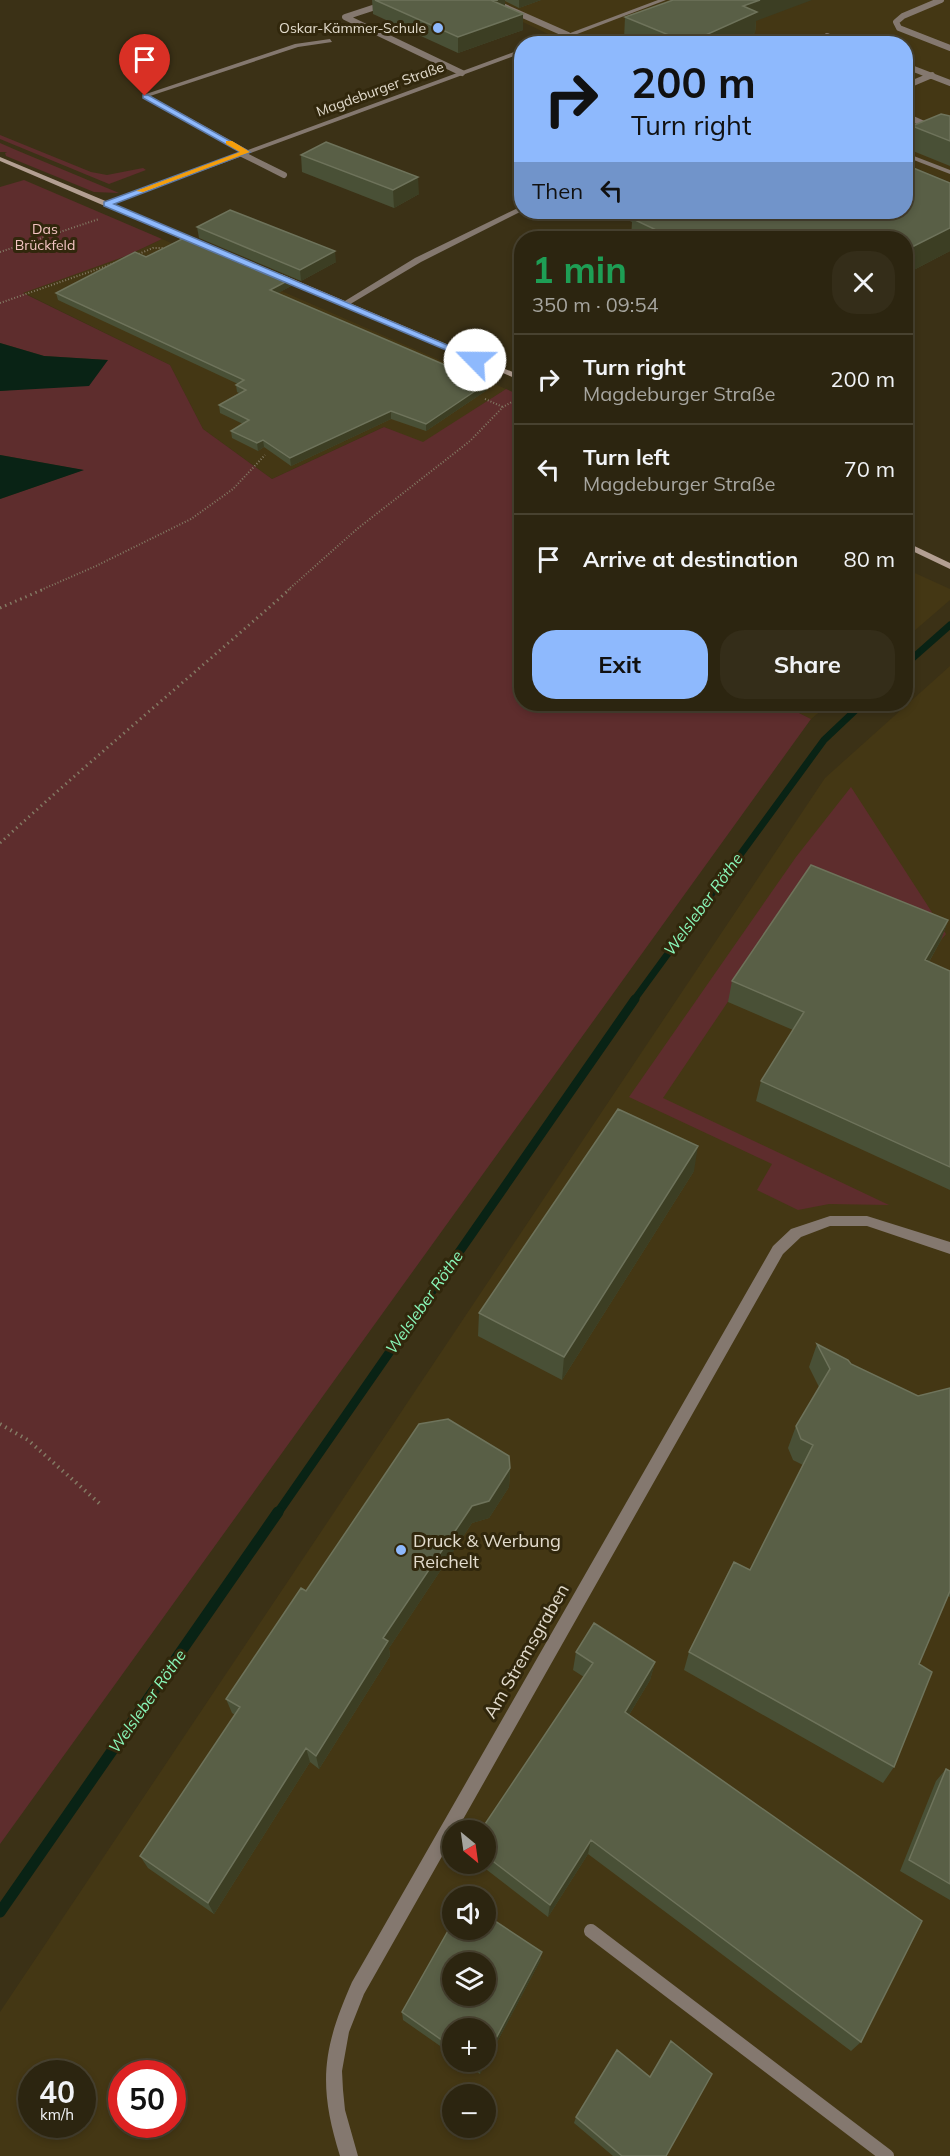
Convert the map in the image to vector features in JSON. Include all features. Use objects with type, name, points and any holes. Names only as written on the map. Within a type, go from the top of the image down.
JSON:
[{"type":"main road","points":[[0,159],[213,249]]},
{"type":"main road","points":[[268,272],[514,376]]},
{"type":"main road","points":[[913,548],[950,566]]},
{"type":"street","points":[[568,35],[663,0]]},
{"type":"street","points":[[244,153],[145,96],[297,45],[330,41]]},
{"type":"street","name":"Magdeburger Straße","points":[[107,204],[514,54]]},
{"type":"street","points":[[913,158],[950,172]]},
{"type":"street","points":[[344,304],[418,260],[514,212]]},
{"type":"street","name":"Am Stremsgraben","points":[[349,2156],[342,2136],[333,2093],[333,2054],[342,2022],[358,1988],[778,1250],[796,1233],[830,1221],[867,1221],[950,1248]]},
{"type":"lane","points":[[397,0],[345,17],[462,73]]},
{"type":"lane","points":[[489,0],[568,35]]},
{"type":"lane","points":[[941,0],[903,16],[896,22],[899,28],[950,48]]},
{"type":"lane","points":[[913,68],[950,83]]},
{"type":"lane","points":[[913,83],[932,75]]},
{"type":"lane","points":[[913,119],[939,131]]},
{"type":"lane","points":[[244,153],[284,175]]},
{"type":"lane","points":[[591,1931],[887,2156]]},
{"type":"path","points":[[0,252],[122,211]]},
{"type":"path","points":[[129,258],[153,248],[170,248]]},
{"type":"path","points":[[0,303],[119,261]]},
{"type":"path","points":[[78,275],[82,283]]},
{"type":"path","points":[[486,399],[504,406]]},
{"type":"path","points":[[0,843],[80,770],[192,675],[357,529],[470,441],[504,406],[514,400]]},
{"type":"path","points":[[0,608],[96,566],[191,519],[233,489],[264,455]]},
{"type":"path","points":[[0,1424],[28,1440],[100,1504]]},
{"type":"shaded area","points":[[476,0],[950,0],[950,182],[913,167],[913,36],[552,36]]},
{"type":"shaded area","points":[[162,239],[506,389],[423,443],[384,427],[272,479],[203,429],[170,365],[22,292],[126,256]]},
{"type":"shaded area","points":[[0,343],[44,356],[108,360],[89,386],[0,391]]},
{"type":"shaded area","points":[[0,455],[84,470],[0,499]]},
{"type":"shaded area","points":[[913,572],[950,589],[950,600],[913,632]]},
{"type":"shaded area","points":[[950,666],[950,2156],[0,2156],[0,2012],[825,778],[900,711],[913,711],[913,699]]},
{"type":"shaded area","points":[[795,711],[821,711],[811,719]]},
{"type":"green space","points":[[0,135],[91,172],[107,175],[143,168],[146,170],[109,184],[0,139]]},
{"type":"green space","points":[[0,143],[119,193],[94,192],[6,156],[7,152],[0,152]]},
{"type":"green space","name":"Das Brückfeld","points":[[24,180],[162,239],[126,256],[23,293],[170,365],[203,429],[272,479],[384,427],[423,442],[506,389],[514,392],[514,711],[795,711],[811,719],[0,1844],[0,499],[83,470],[0,455],[0,391],[37,387],[107,360],[44,356],[0,343],[0,187]]},
{"type":"green space","points":[[851,787],[946,934],[941,940],[806,886],[663,1098],[889,1205],[829,1204],[798,1210],[757,1190],[772,1164],[629,1097],[796,857]]},
{"type":"building","points":[[375,0],[498,0],[493,1],[523,14],[458,37]]},
{"type":"building","points":[[673,0],[760,0],[743,6],[757,12],[704,36],[671,36],[625,17]]},
{"type":"building","points":[[941,114],[950,116],[950,141],[913,126]]},
{"type":"building","points":[[326,142],[418,177],[393,190],[301,155]]},
{"type":"building","points":[[913,168],[950,183],[950,228],[913,246],[913,231],[658,231],[633,219],[913,219]]},
{"type":"building","points":[[230,210],[335,251],[300,270],[197,227]]},
{"type":"building","points":[[188,236],[291,279],[270,290],[487,383],[426,424],[391,411],[290,458],[263,440],[257,443],[231,431],[249,420],[219,405],[246,390],[236,385],[244,380],[56,293],[135,252],[146,257]]},
{"type":"building","points":[[811,865],[948,920],[925,960],[950,971],[950,1167],[761,1081],[804,1012],[732,981]]},
{"type":"building","points":[[618,1109],[698,1146],[564,1357],[479,1313]]},
{"type":"building","points":[[817,1344],[848,1360],[851,1364],[918,1396],[950,1388],[950,1591],[919,1664],[932,1672],[894,1767],[689,1652],[734,1562],[750,1570],[813,1445],[801,1439],[796,1426],[830,1369]]},
{"type":"building","points":[[448,1419],[509,1456],[510,1468],[489,1501],[472,1506],[383,1638],[388,1641],[316,1756],[306,1748],[208,1903],[140,1856],[240,1707],[226,1699],[301,1588],[306,1591],[419,1424]]},
{"type":"building","points":[[594,1623],[655,1662],[625,1712],[922,1921],[861,2042],[591,1840],[550,1905],[496,1864],[496,1820],[488,1820],[593,1663],[576,1652]]},
{"type":"building","points":[[946,1769],[950,1771],[950,1884],[909,1860]]},
{"type":"building","points":[[496,1922],[542,1952],[496,2038],[496,2018],[442,2018],[442,2040],[402,2012],[443,1940],[496,1940]]},
{"type":"building","points":[[671,2041],[712,2074],[666,2156],[622,2156],[576,2117],[617,2050],[650,2077]]},
{"type":"waterway","name":"Welsleber Röthe","points":[[913,658],[950,625]]},
{"type":"waterway","name":"Welsleber Röthe","points":[[634,1000],[824,740],[855,711]]},
{"type":"waterway","name":"Welsleber Röthe","points":[[277,1514],[635,999]]},
{"type":"waterway","name":"Welsleber Röthe","points":[[0,1912],[278,1512]]},
{"type":"slow traffic","points":[[140,191],[247,152],[229,143]]},
{"type":"place","name":"Oskar-Kämmer-Schule","points":[[438,28]]},
{"type":"place","name":"Druck & Werbung Reichelt","points":[[401,1550]]},
{"type":"route","points":[[145,96],[247,152],[107,204],[475,360]]}]
